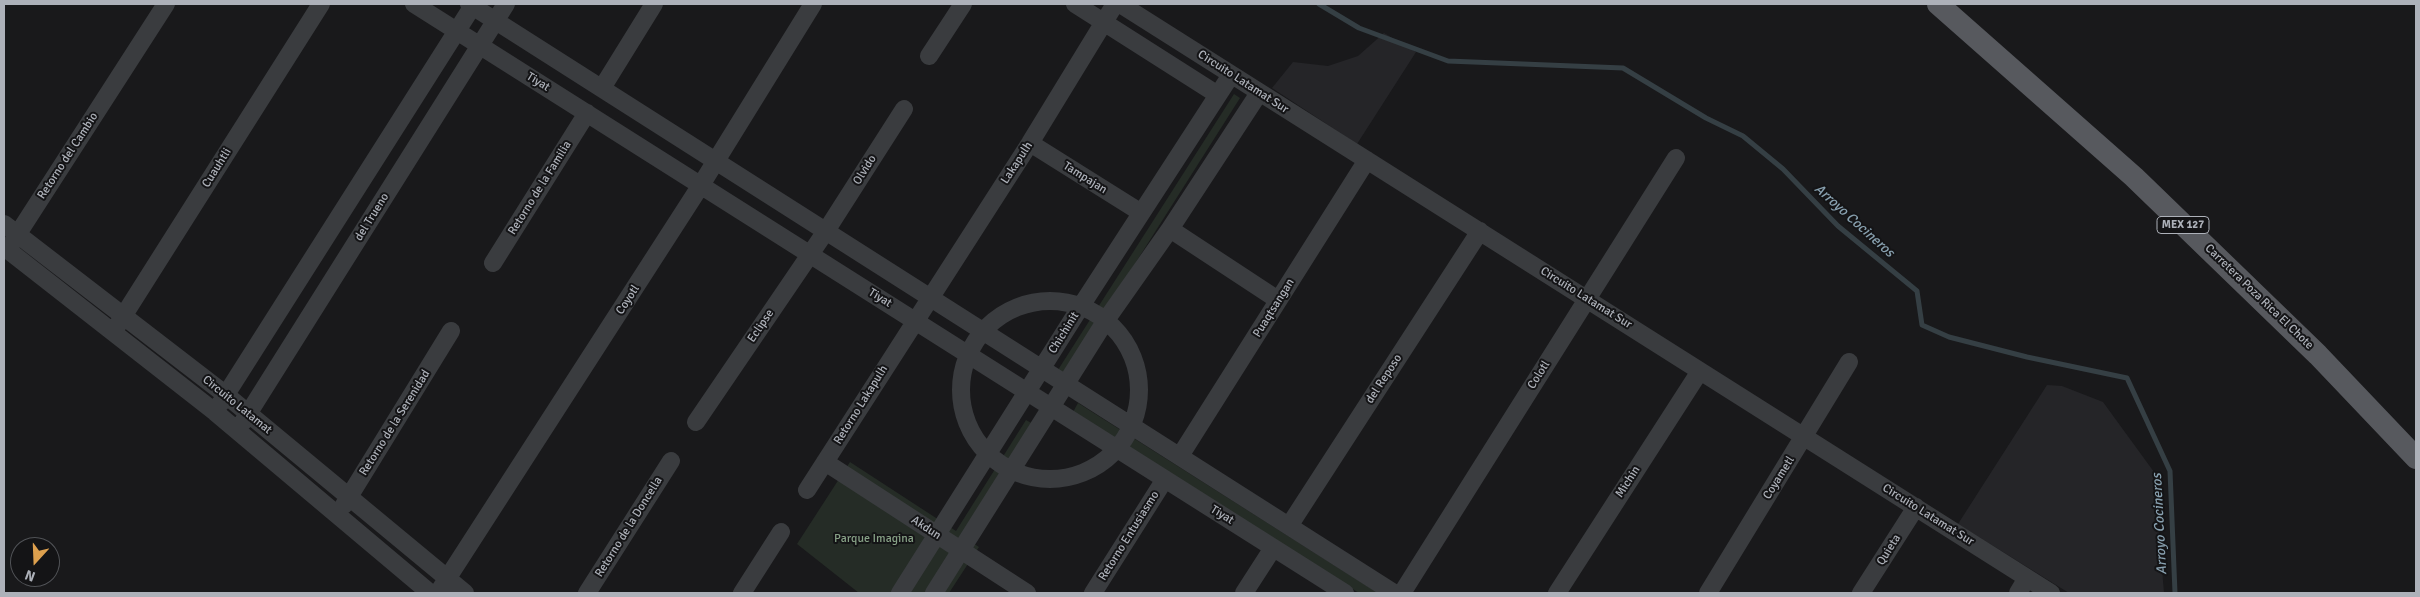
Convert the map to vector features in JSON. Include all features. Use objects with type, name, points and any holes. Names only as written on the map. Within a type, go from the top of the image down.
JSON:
[{"type":"main road","name":"Carretera Poza Rica El Chote","points":[[1938,4],[2134,177],[2318,355],[2416,458]]},
{"type":"street","name":"Retorno del Cambio","points":[[6,248],[11,229],[128,63],[166,4]]},
{"type":"street","name":"Cuauhtli","points":[[112,332],[124,317],[321,4]]},
{"type":"street","name":"Tiyat","points":[[414,4],[1345,593]]},
{"type":"street","points":[[215,412],[472,4],[1394,593]]},
{"type":"street","name":"del Trueno","points":[[237,431],[506,4]]},
{"type":"street","points":[[602,88],[654,4]]},
{"type":"street","name":"Coyotl","points":[[443,586],[701,185],[813,4]]},
{"type":"street","points":[[929,56],[963,4]]},
{"type":"street","name":"Circuito Latamat Sur","points":[[1075,4],[1218,95]]},
{"type":"street","name":"Lakapulh","points":[[915,320],[1030,143],[1115,4]]},
{"type":"street","name":"Circuito Latamat Sur","points":[[1120,4],[2051,593]]},
{"type":"street","name":"Chichinit","points":[[900,593],[1140,212],[1231,74]]},
{"type":"street","points":[[934,593],[1106,320],[1170,229],[1259,93]]},
{"type":"street","name":"Olvido","points":[[826,231],[904,109]]},
{"type":"street","name":"Retorno de la Familia","points":[[493,263],[587,113]]},
{"type":"street","name":"Tampajan","points":[[1030,143],[1140,212]]},
{"type":"street","name":"Colotl","points":[[1402,593],[1676,158]]},
{"type":"street","name":"Puaqtsangan","points":[[1180,456],[1367,160]]},
{"type":"street","name":"Circuito Latamat","points":[[11,229],[248,413],[349,497],[443,586],[465,593]]},
{"type":"street","points":[[1170,229],[1278,300]]},
{"type":"street","name":"Eclipse","points":[[696,422],[826,231]]},
{"type":"street","name":"del Reposo","points":[[1289,526],[1480,231]]},
{"type":"street","name":"Circuito Latamat","points":[[6,248],[215,412],[430,593]]},
{"type":"street","points":[[1046,300],[1081,306],[1106,320],[1125,341],[1137,367],[1140,396],[1132,426],[1117,449],[1094,468],[1068,478],[1039,479],[1012,471],[987,454],[971,433],[961,408],[960,380],[967,354],[982,331],[1012,308],[1046,300]]},
{"type":"street","name":"Retorno Lakapulh","points":[[807,490],[915,320]]},
{"type":"street","name":"Retorno de la Serenidad","points":[[338,515],[451,331]]},
{"type":"street","name":"Coyametl","points":[[1708,593],[1849,362]]},
{"type":"street","name":"Michin","points":[[1557,593],[1700,371]]},
{"type":"street","name":"Retorno de la Doncella","points":[[587,593],[671,462]]},
{"type":"street","name":"Akdun","points":[[825,462],[1027,593]]},
{"type":"street","name":"Retorno Entusiasmo","points":[[1093,593],[1165,479]]},
{"type":"street","points":[[1233,522],[1249,500]]},
{"type":"street","name":"Quieta","points":[[1861,593],[1916,507]]},
{"type":"street","points":[[742,593],[781,532]]},
{"type":"street","points":[[1244,593],[1273,548]]},
{"type":"street","points":[[2018,593],[2027,578]]},
{"type":"shaded area","points":[[1384,33],[1416,52],[1357,144],[1272,88],[1293,62],[1328,66],[1358,56]]},
{"type":"shaded area","points":[[2047,385],[2062,386],[2103,402],[2154,472],[2164,593],[2069,593],[1958,524]]},
{"type":"green space","points":[[1234,94],[1240,98],[1063,377],[1056,373]]},
{"type":"green space","points":[[1078,403],[1378,593],[1359,593],[1073,412]]},
{"type":"green space","name":"Parque Imagina","points":[[1026,420],[1033,424],[962,536],[979,547],[949,593],[859,593],[797,544],[850,462],[956,531]]},
{"type":"waterway","name":"Arroyo Cocineros","points":[[1319,4],[1359,28],[1448,61],[1623,68],[1706,118],[1743,136],[1783,169],[1838,226],[1917,291],[1922,325],[1949,337],[2027,357],[2127,378],[2170,471],[2175,593]]}]
